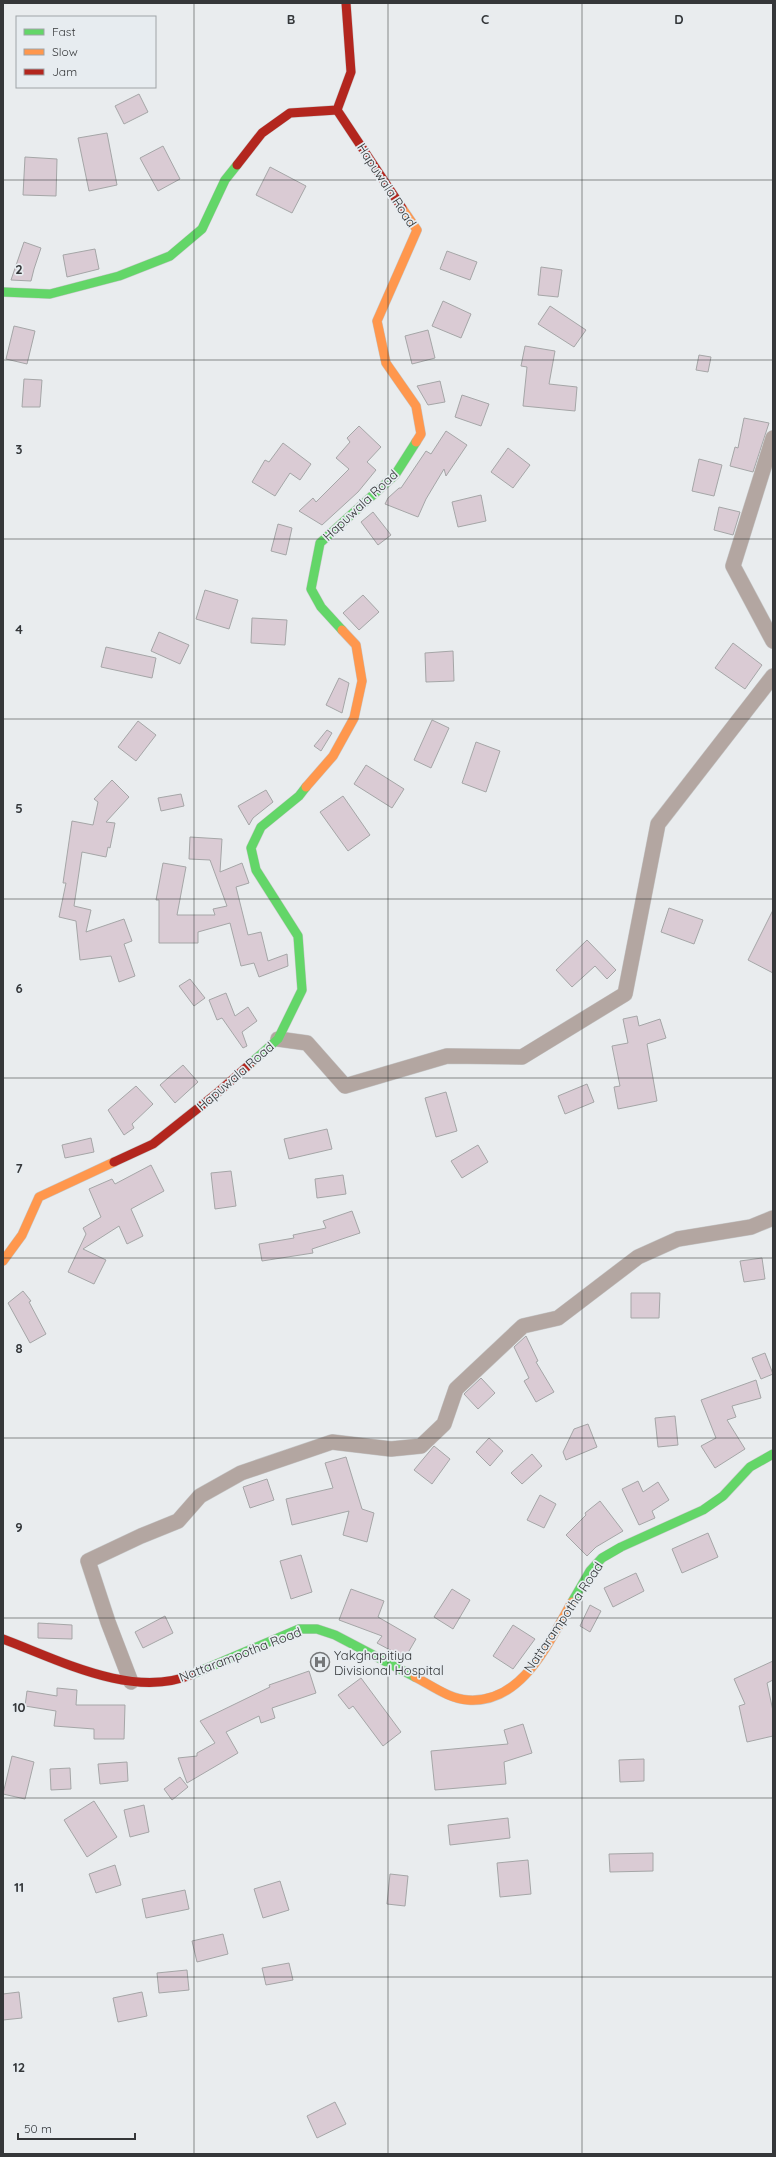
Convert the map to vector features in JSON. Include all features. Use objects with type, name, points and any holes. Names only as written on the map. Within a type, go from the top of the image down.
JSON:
[{"type":"street","points":[[3,292],[50,294],[119,276],[170,256],[202,229],[225,180],[262,133],[290,113],[337,110],[351,72],[346,3]]},
{"type":"street","name":"Hapuwala Road","points":[[3,1261],[22,1234],[38,1197],[153,1144],[216,1094],[278,1039],[302,990],[298,936],[256,870],[251,848],[261,827],[299,796],[333,756],[354,718],[362,681],[356,645],[321,607],[311,589],[320,543],[395,475],[421,434],[416,406],[386,363],[377,321],[417,230],[337,110]]},
{"type":"street","points":[[773,438],[733,566],[773,641]]},
{"type":"street","points":[[278,1039],[307,1043],[345,1086],[447,1056],[522,1057],[625,994],[658,824],[773,676]]},
{"type":"street","points":[[131,1682],[108,1622],[88,1561],[141,1536],[178,1522],[200,1496],[241,1473],[332,1442],[391,1449],[421,1446],[444,1424],[456,1389],[523,1326],[558,1318],[638,1257],[678,1239],[751,1228],[773,1218]]},
{"type":"street","name":"Nattarampotha Road","points":[[3,1639],[110,1678],[131,1682],[155,1683],[187,1677],[299,1629],[317,1629],[361,1647],[447,1694],[468,1700],[494,1697],[517,1684],[538,1658],[590,1571],[602,1558],[621,1547],[703,1510],[723,1496],[750,1467],[773,1454]]},
{"type":"building","points":[[139,94],[148,112],[124,124],[115,106]]},
{"type":"building","points":[[107,133],[117,185],[89,191],[78,138]]},
{"type":"building","points":[[163,146],[180,179],[158,191],[140,158]]},
{"type":"building","points":[[25,157],[57,159],[56,196],[23,195]]},
{"type":"building","points":[[270,167],[306,186],[292,213],[256,195]]},
{"type":"building","points":[[24,242],[41,248],[31,281],[11,280]]},
{"type":"building","points":[[95,249],[99,269],[67,277],[63,255]]},
{"type":"building","points":[[447,251],[477,262],[470,280],[440,269]]},
{"type":"building","points":[[541,267],[562,270],[558,297],[538,295]]},
{"type":"building","points":[[443,301],[471,314],[461,338],[432,326]]},
{"type":"building","points":[[550,306],[586,330],[574,347],[538,324]]},
{"type":"building","points":[[14,326],[35,331],[27,364],[6,359]]},
{"type":"building","points":[[428,330],[435,358],[412,364],[405,336]]},
{"type":"building","points":[[525,346],[555,351],[549,384],[577,387],[575,411],[523,406],[527,367],[521,366]]},
{"type":"building","points":[[699,355],[711,357],[708,372],[696,370]]},
{"type":"building","points":[[24,379],[42,380],[40,407],[22,407]]},
{"type":"building","points":[[440,381],[445,402],[428,405],[417,386]]},
{"type":"building","points":[[462,395],[489,404],[481,426],[455,417]]},
{"type":"building","points":[[744,418],[769,423],[753,472],[730,466],[735,447],[738,448]]},
{"type":"building","points":[[359,426],[381,447],[367,462],[376,470],[358,492],[322,525],[299,511],[313,498],[316,502],[349,469],[336,458],[350,442],[347,438]]},
{"type":"building","points":[[446,431],[467,445],[446,476],[444,469],[426,499],[418,517],[385,504],[388,498],[399,488],[401,488],[426,451],[431,454]]},
{"type":"building","points":[[283,443],[311,464],[300,480],[290,473],[275,496],[252,482],[265,460],[269,462]]},
{"type":"building","points":[[508,448],[530,465],[513,488],[491,472]]},
{"type":"building","points":[[699,459],[722,465],[714,496],[692,491]]},
{"type":"building","points":[[481,495],[486,521],[458,527],[452,502]]},
{"type":"building","points":[[719,507],[740,512],[733,535],[714,530]]},
{"type":"building","points":[[373,512],[391,535],[378,545],[361,522]]},
{"type":"building","points":[[278,524],[292,528],[286,555],[271,551]]},
{"type":"building","points":[[205,590],[238,600],[229,629],[196,619]]},
{"type":"building","points":[[363,595],[379,612],[359,630],[343,613]]},
{"type":"building","points":[[252,618],[287,620],[285,645],[251,643]]},
{"type":"building","points":[[159,632],[189,645],[180,664],[151,651]]},
{"type":"building","points":[[733,643],[762,665],[745,689],[715,668]]},
{"type":"building","points":[[106,647],[156,658],[152,678],[101,667]]},
{"type":"building","points":[[453,651],[454,681],[426,682],[425,653]]},
{"type":"building","points":[[339,678],[349,683],[342,713],[326,705]]},
{"type":"building","points":[[432,720],[449,728],[431,768],[414,760]]},
{"type":"building","points":[[138,721],[156,735],[136,761],[118,747]]},
{"type":"building","points":[[327,730],[332,733],[321,751],[314,746]]},
{"type":"building","points":[[476,742],[500,751],[486,792],[462,783]]},
{"type":"building","points":[[366,765],[404,789],[392,808],[354,784]]},
{"type":"building","points":[[112,780],[129,797],[106,822],[115,823],[110,848],[108,847],[106,857],[82,852],[74,906],[91,910],[86,932],[124,919],[132,941],[124,944],[135,976],[119,982],[111,956],[80,960],[76,921],[59,917],[66,883],[63,883],[72,821],[93,825],[98,802],[94,799]]},
{"type":"building","points":[[266,790],[273,802],[253,818],[249,825],[238,806]]},
{"type":"building","points":[[181,794],[184,806],[161,811],[158,798]]},
{"type":"building","points":[[343,796],[370,835],[348,851],[320,812]]},
{"type":"building","points":[[190,837],[222,839],[220,872],[242,863],[249,883],[236,887],[248,935],[261,932],[268,961],[287,954],[288,966],[259,977],[254,963],[241,966],[230,923],[198,932],[198,943],[159,943],[159,900],[156,900],[163,863],[186,867],[177,915],[215,915],[213,909],[227,906],[210,860],[189,859]]},
{"type":"building","points":[[669,908],[703,920],[694,944],[661,932]]},
{"type":"building","points":[[773,910],[773,973],[748,960]]},
{"type":"building","points":[[587,940],[616,970],[607,979],[595,966],[572,987],[556,970]]},
{"type":"building","points":[[190,979],[205,998],[194,1006],[179,986]]},
{"type":"building","points":[[226,993],[235,1016],[248,1007],[257,1021],[242,1032],[247,1046],[243,1048],[222,1018],[217,1020],[209,1000]]},
{"type":"building","points":[[637,1016],[639,1026],[660,1019],[666,1038],[647,1044],[657,1101],[618,1109],[614,1087],[620,1086],[612,1046],[628,1043],[623,1019]]},
{"type":"building","points":[[183,1065],[198,1082],[175,1103],[160,1085]]},
{"type":"building","points":[[587,1084],[594,1102],[565,1114],[558,1096]]},
{"type":"building","points":[[136,1086],[153,1104],[132,1124],[134,1128],[124,1135],[108,1110]]},
{"type":"building","points":[[446,1092],[457,1131],[436,1137],[425,1098]]},
{"type":"building","points":[[327,1129],[332,1149],[289,1159],[284,1139]]},
{"type":"building","points":[[91,1138],[94,1152],[65,1158],[62,1145]]},
{"type":"building","points":[[478,1145],[488,1162],[462,1178],[451,1161]]},
{"type":"building","points":[[151,1165],[164,1191],[131,1209],[143,1236],[127,1244],[119,1226],[83,1249],[106,1260],[94,1284],[68,1272],[86,1234],[83,1228],[101,1217],[89,1189],[112,1179],[115,1184]]},
{"type":"building","points":[[231,1171],[236,1206],[215,1209],[211,1173]]},
{"type":"building","points":[[343,1175],[346,1194],[317,1198],[315,1179]]},
{"type":"building","points":[[352,1211],[360,1233],[312,1249],[313,1253],[262,1261],[259,1244],[294,1238],[293,1235],[326,1228],[323,1221]]},
{"type":"building","points":[[762,1258],[765,1279],[744,1282],[740,1261]]},
{"type":"building","points":[[23,1291],[31,1301],[29,1302],[46,1334],[30,1343],[8,1303]]},
{"type":"building","points":[[631,1293],[660,1293],[659,1318],[631,1318]]},
{"type":"building","points":[[526,1336],[538,1361],[536,1362],[554,1392],[536,1402],[524,1381],[529,1378],[514,1347]]},
{"type":"building","points":[[765,1353],[773,1374],[761,1379],[752,1358]]},
{"type":"building","points":[[481,1378],[495,1393],[478,1409],[464,1394]]},
{"type":"building","points":[[756,1380],[761,1398],[732,1406],[736,1417],[727,1420],[745,1449],[715,1468],[701,1446],[716,1438],[701,1400]]},
{"type":"building","points":[[675,1416],[678,1445],[658,1447],[655,1418]]},
{"type":"building","points":[[588,1424],[597,1447],[566,1460],[563,1452],[574,1429]]},
{"type":"building","points":[[489,1438],[503,1451],[490,1466],[476,1452]]},
{"type":"building","points":[[434,1446],[450,1459],[432,1484],[414,1470]]},
{"type":"building","points":[[532,1454],[542,1466],[522,1484],[511,1473]]},
{"type":"building","points":[[346,1457],[362,1509],[374,1513],[367,1542],[343,1535],[349,1511],[292,1525],[286,1499],[333,1488],[325,1463]]},
{"type":"building","points":[[267,1479],[274,1500],[250,1508],[243,1487]]},
{"type":"building","points":[[638,1481],[643,1492],[658,1482],[669,1500],[652,1511],[655,1518],[639,1525],[622,1489]]},
{"type":"building","points":[[540,1495],[556,1504],[544,1528],[527,1520]]},
{"type":"building","points":[[600,1501],[623,1531],[596,1547],[587,1556],[566,1535],[586,1515],[585,1513]]},
{"type":"building","points":[[708,1533],[718,1557],[682,1573],[672,1549]]},
{"type":"building","points":[[301,1555],[312,1592],[291,1599],[280,1561]]},
{"type":"building","points":[[636,1573],[644,1591],[613,1607],[604,1588]]},
{"type":"building","points":[[351,1589],[384,1601],[378,1617],[416,1639],[405,1658],[377,1643],[382,1636],[339,1620]]},
{"type":"building","points":[[452,1589],[470,1600],[453,1629],[434,1617]]},
{"type":"building","points":[[590,1605],[601,1611],[590,1632],[580,1626]]},
{"type":"building","points":[[165,1616],[173,1633],[143,1648],[135,1632]]},
{"type":"building","points":[[38,1623],[72,1625],[72,1639],[38,1638]]},
{"type":"building","points":[[513,1625],[535,1639],[513,1669],[493,1656]]},
{"type":"building","points":[[773,1661],[773,1680],[767,1683],[773,1711],[773,1736],[747,1742],[739,1706],[745,1704],[734,1679]]},
{"type":"building","points":[[309,1671],[316,1693],[272,1708],[275,1718],[261,1723],[259,1716],[226,1732],[238,1753],[187,1783],[178,1758],[197,1756],[197,1753],[215,1743],[200,1721],[270,1687],[269,1685]]},
{"type":"building","points":[[361,1678],[401,1732],[383,1746],[353,1706],[349,1709],[338,1695]]},
{"type":"building","points":[[57,1688],[77,1690],[76,1705],[125,1705],[124,1739],[94,1739],[94,1729],[54,1726],[56,1711],[25,1706],[27,1691],[57,1696]]},
{"type":"building","points":[[523,1724],[532,1753],[504,1762],[506,1784],[435,1790],[431,1751],[508,1744],[504,1730]]},
{"type":"building","points":[[12,1756],[34,1762],[25,1799],[3,1794]]},
{"type":"building","points":[[644,1759],[644,1781],[620,1782],[619,1760]]},
{"type":"building","points":[[127,1762],[128,1781],[100,1784],[98,1764]]},
{"type":"building","points":[[70,1768],[71,1789],[51,1790],[50,1769]]},
{"type":"building","points":[[180,1777],[188,1787],[172,1800],[164,1789]]},
{"type":"building","points":[[94,1801],[117,1837],[87,1857],[64,1820]]},
{"type":"building","points":[[144,1805],[149,1832],[130,1837],[124,1810]]},
{"type":"building","points":[[508,1818],[510,1838],[450,1845],[448,1825]]},
{"type":"building","points":[[653,1853],[653,1871],[610,1872],[609,1854]]},
{"type":"building","points":[[528,1860],[531,1894],[500,1897],[497,1863]]},
{"type":"building","points":[[115,1865],[121,1885],[96,1893],[89,1874]]},
{"type":"building","points":[[390,1874],[408,1876],[405,1906],[387,1904]]},
{"type":"building","points":[[280,1881],[289,1910],[263,1918],[254,1889]]},
{"type":"building","points":[[185,1890],[189,1909],[146,1918],[142,1899]]},
{"type":"building","points":[[223,1934],[228,1954],[197,1962],[192,1941]]},
{"type":"building","points":[[289,1963],[293,1980],[266,1985],[262,1968]]},
{"type":"building","points":[[187,1970],[189,1990],[159,1993],[157,1973]]},
{"type":"building","points":[[19,1992],[22,2018],[3,2020],[3,1994]]},
{"type":"building","points":[[142,1992],[147,2016],[118,2022],[113,1998]]},
{"type":"building","points":[[335,2102],[346,2124],[317,2138],[307,2116]]},
{"type":"traffic: fast","points":[[3,292],[50,294],[119,276],[170,256],[202,229],[225,180],[237,165]]},
{"type":"traffic: fast","points":[[342,630],[321,607],[311,589],[320,543],[395,475],[416,442]]},
{"type":"traffic: fast","points":[[250,1064],[278,1039],[302,990],[298,936],[256,870],[251,848],[261,827],[299,796],[306,787]]},
{"type":"traffic: fast","points":[[572,1602],[590,1571],[602,1558],[621,1547],[703,1510],[723,1496],[750,1467],[773,1454]]},
{"type":"traffic: fast","points":[[193,1674],[299,1629],[317,1629],[335,1635],[415,1677]]},
{"type":"traffic: slow","points":[[402,208],[417,230],[377,321],[386,363],[416,406],[421,434],[416,442]]},
{"type":"traffic: slow","points":[[306,787],[333,756],[354,718],[362,681],[356,645],[342,630]]},
{"type":"traffic: slow","points":[[3,1261],[22,1235],[39,1197],[114,1162]]},
{"type":"traffic: slow","points":[[415,1677],[440,1691],[461,1699],[487,1699],[504,1692],[519,1681],[532,1667],[554,1634],[572,1602]]},
{"type":"traffic: jam","points":[[237,165],[262,133],[290,113],[337,110],[351,72],[346,3]]},
{"type":"traffic: jam","points":[[337,110],[402,208]]},
{"type":"traffic: jam","points":[[114,1162],[153,1144],[216,1094],[250,1064]]},
{"type":"traffic: jam","points":[[3,1639],[72,1666],[122,1680],[146,1682],[170,1681],[193,1674]]},
{"type":"place","name":"Yakghapitiya Divisional Hospital","points":[[320,1662]]}]
